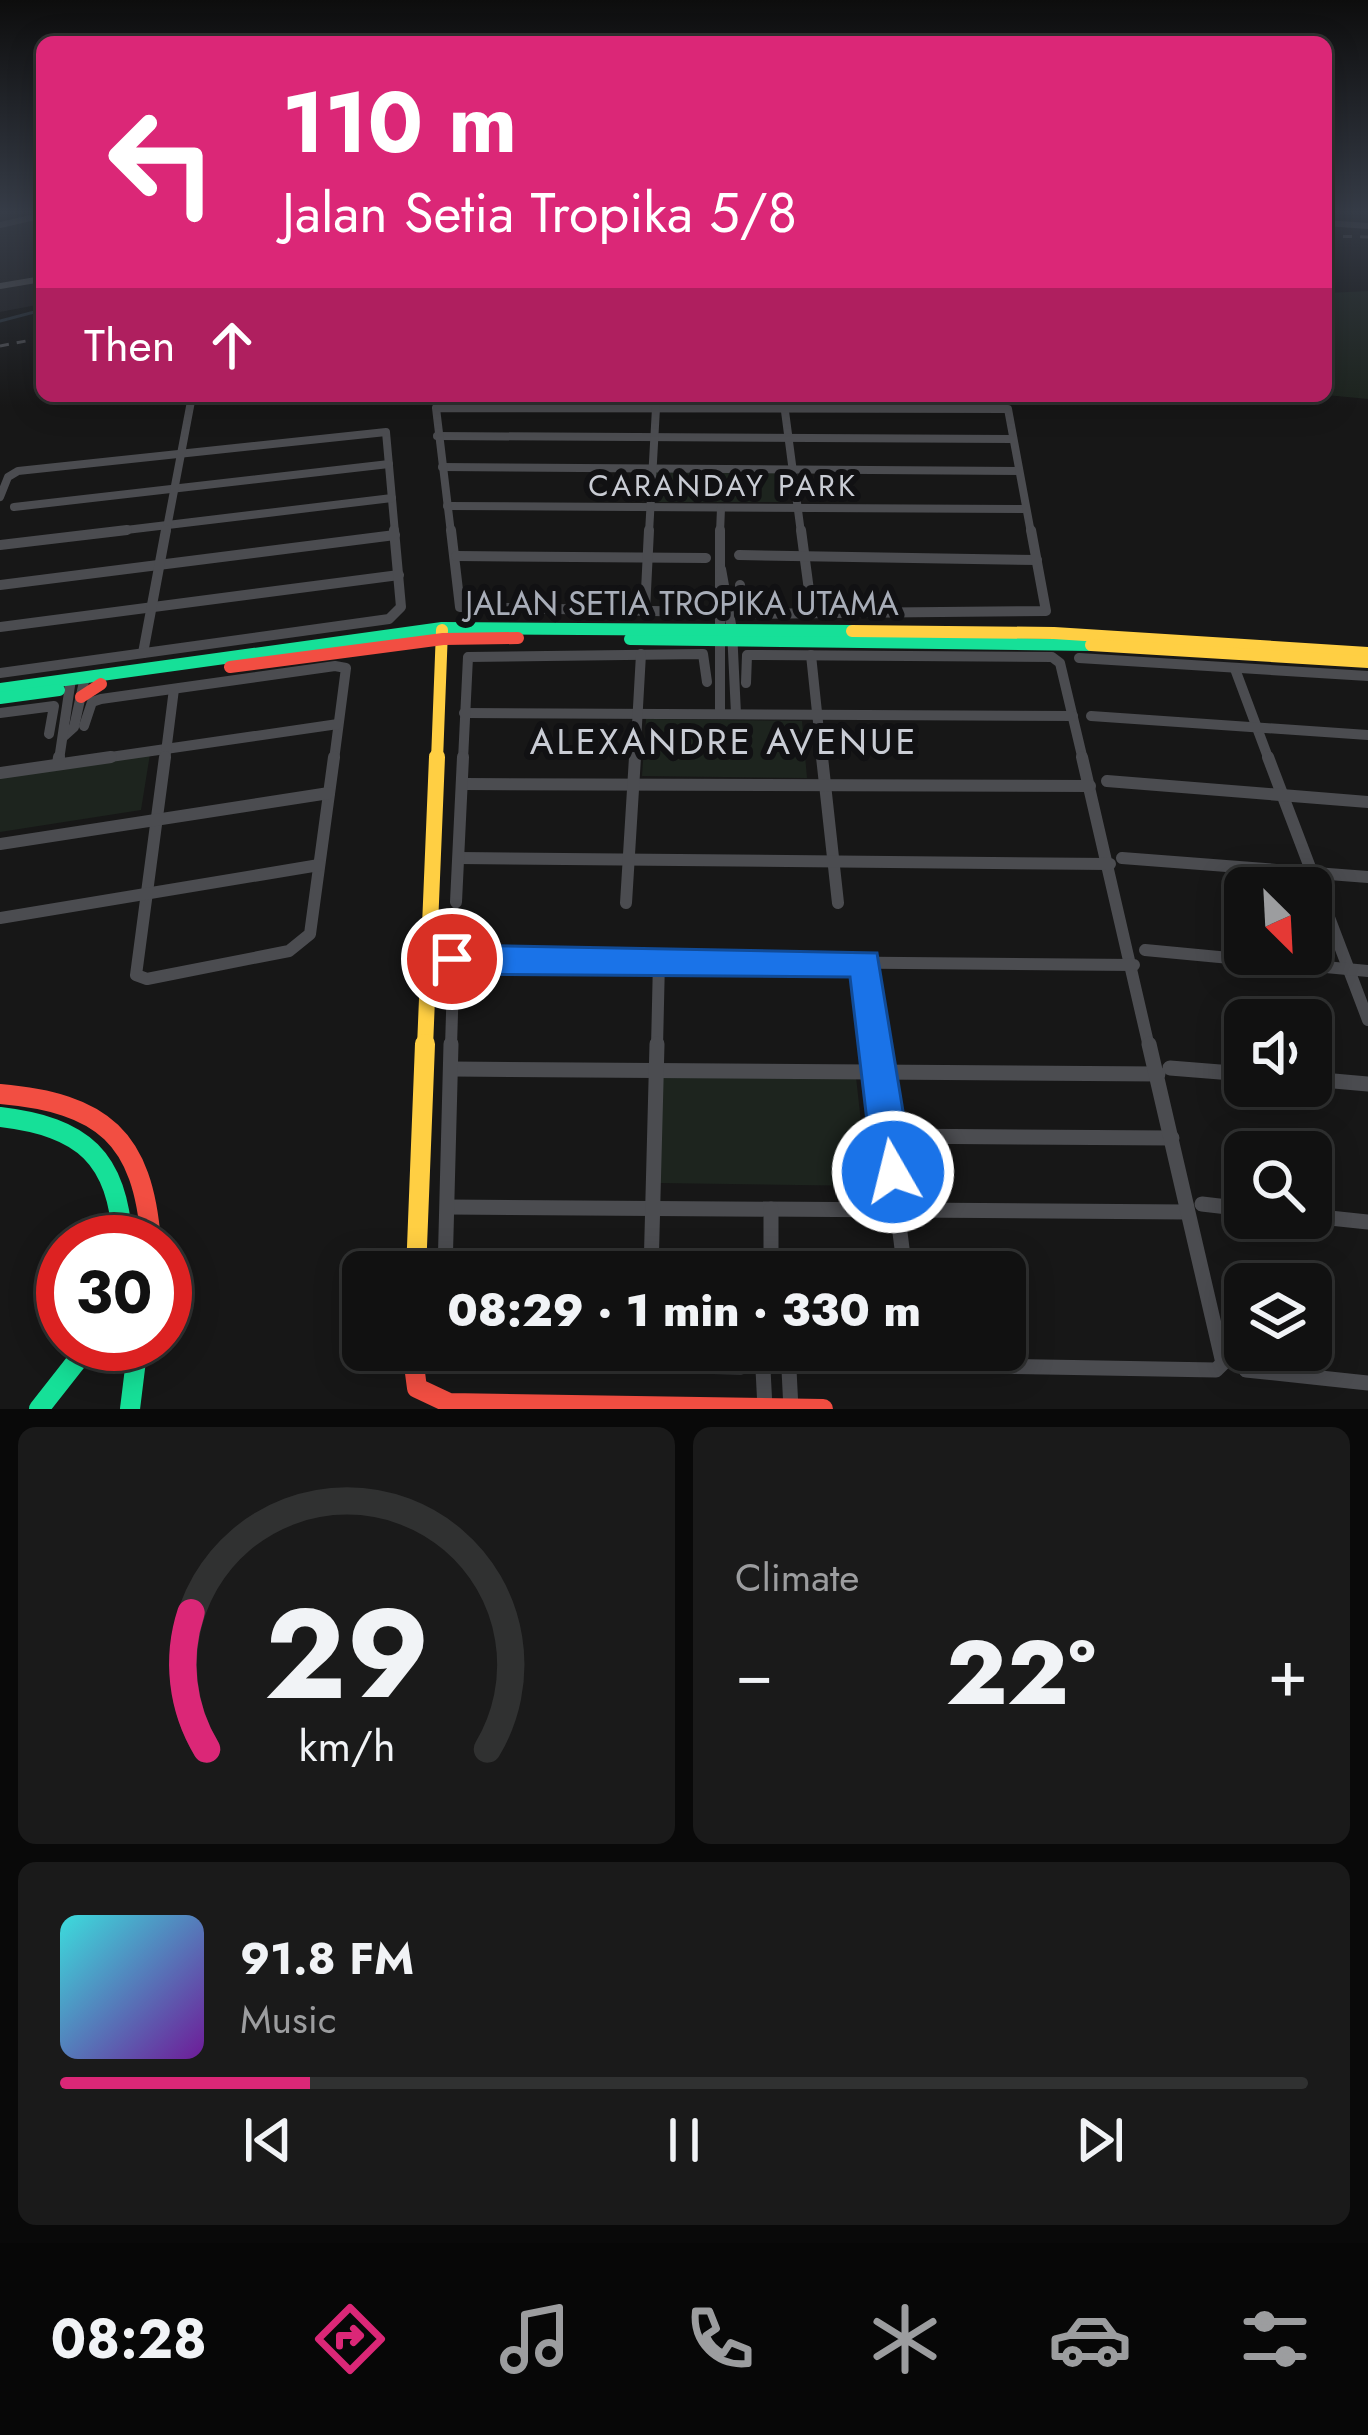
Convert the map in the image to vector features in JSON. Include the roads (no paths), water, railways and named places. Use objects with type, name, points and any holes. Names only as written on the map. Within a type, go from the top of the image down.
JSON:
[{"type":"main road","name":"JALAN SETIA TROPIKA UTAMA","points":[[442,634],[477,646],[727,626],[1054,633],[1368,652]]},
{"type":"main road","name":"JALAN SETIA TROPIKA UTAMA","points":[[0,698],[75,695],[442,634],[727,626],[1058,643],[1366,671]]},
{"type":"main road","points":[[417,1251],[445,658],[442,634]]},
{"type":"main road","points":[[445,658],[477,646]]},
{"type":"main road","name":"JALAN SETIA TROPIKA UTAMA","points":[[0,689],[75,695]]},
{"type":"main road","points":[[0,1094],[39,1093],[80,1103],[113,1126],[140,1165],[153,1215]]},
{"type":"main road","points":[[0,1117],[29,1116],[94,1144],[115,1179],[120,1215]]},
{"type":"main road","points":[[39,1409],[69,1371]]},
{"type":"main road","points":[[130,1409],[135,1371]]},
{"type":"main road","points":[[415,1371],[417,1388],[449,1402],[824,1409]]},
{"type":"street","points":[[0,286],[36,280]]},
{"type":"street","points":[[142,653],[191,402]]},
{"type":"street","points":[[784,402],[812,613]]},
{"type":"street","points":[[701,612],[469,610],[458,599],[434,411],[443,407],[784,402],[1008,410],[1046,611],[745,614],[740,585]]},
{"type":"street","points":[[645,611],[649,469],[656,407]]},
{"type":"street","points":[[0,497],[8,476],[18,471],[382,431],[388,434],[401,607],[388,619],[0,673]]},
{"type":"street","points":[[437,436],[1012,439]]},
{"type":"street","points":[[14,507],[389,464]]},
{"type":"street","points":[[442,467],[1018,471]]},
{"type":"street","points":[[0,545],[392,498]]},
{"type":"street","points":[[447,506],[1026,509]]},
{"type":"street","points":[[721,508],[721,566],[736,714]]},
{"type":"street","points":[[0,585],[395,535]]},
{"type":"street","points":[[739,555],[1037,560]]},
{"type":"street","points":[[456,556],[706,558]]},
{"type":"street","points":[[0,626],[399,575]]},
{"type":"street","points":[[720,714],[720,668],[727,626]]},
{"type":"street","points":[[447,1251],[452,959],[465,784],[465,661],[477,646],[704,654],[707,682]]},
{"type":"street","points":[[626,903],[640,654]]},
{"type":"street","points":[[811,655],[838,903]]},
{"type":"street","points":[[746,682],[744,656],[1052,658],[1060,663],[1090,786],[1116,861],[1122,916],[1164,1071],[1172,1138],[1195,1208],[1205,1287],[1222,1358],[1216,1370],[1026,1361]]},
{"type":"street","points":[[1079,658],[1366,671],[1368,690]]},
{"type":"street","points":[[0,713],[75,695],[174,689],[346,668],[310,934],[290,951],[147,980],[136,975],[143,894],[174,689]]},
{"type":"street","points":[[720,668],[734,669]]},
{"type":"street","points":[[1235,668],[1308,867]]},
{"type":"street","points":[[75,695],[84,726]]},
{"type":"street","points":[[49,734],[75,695]]},
{"type":"street","points":[[58,764],[75,695]]},
{"type":"street","points":[[464,713],[1072,716]]},
{"type":"street","points":[[1091,716],[1368,735]]},
{"type":"street","points":[[0,773],[338,724]]},
{"type":"street","points":[[1107,782],[1368,802]]},
{"type":"street","points":[[465,784],[1090,786]]},
{"type":"street","points":[[0,844],[329,793]]},
{"type":"street","points":[[458,858],[1116,861],[1224,868]]},
{"type":"street","points":[[0,918],[319,865]]},
{"type":"street","points":[[1332,875],[1368,877]]},
{"type":"street","points":[[1332,929],[1368,1020]]},
{"type":"street","points":[[1145,950],[1368,970]]},
{"type":"street","points":[[452,959],[1134,965]]},
{"type":"street","points":[[651,1251],[657,961]]},
{"type":"street","points":[[865,963],[903,1251]]},
{"type":"street","points":[[452,1069],[1224,1073]]},
{"type":"street","points":[[1332,1081],[1368,1084]]},
{"type":"street","points":[[888,1136],[1172,1138]]},
{"type":"street","points":[[448,1208],[1224,1209]]},
{"type":"street","points":[[771,1209],[771,1250]]},
{"type":"street","points":[[1332,1218],[1368,1222]]},
{"type":"street","points":[[763,1371],[765,1408]]},
{"type":"street","points":[[789,1371],[791,1408]]},
{"type":"street","points":[[1255,1371],[1368,1383]]},
{"type":"waterway","points":[[0,321],[36,312]]},
{"type":"railway","points":[[0,346],[36,339]]},
{"type":"district","name":"CARANDAY PARK","points":[[723,486]]},
{"type":"district","name":"ALEXANDRE AVENUE","points":[[724,741]]}]
